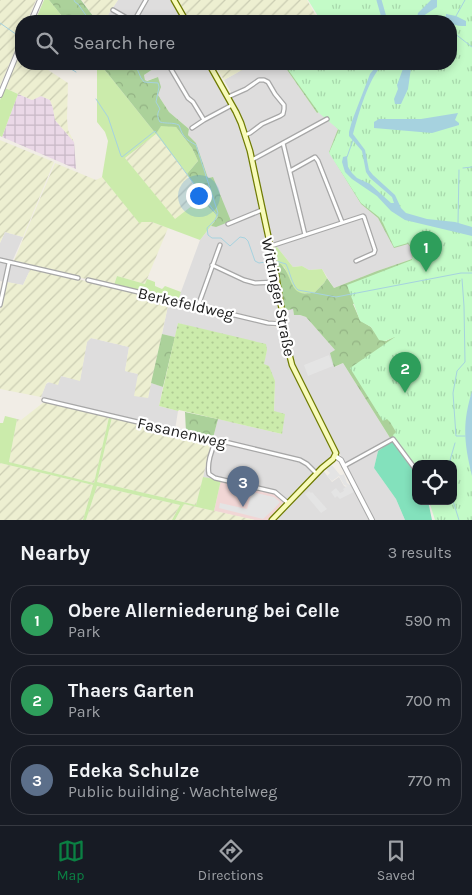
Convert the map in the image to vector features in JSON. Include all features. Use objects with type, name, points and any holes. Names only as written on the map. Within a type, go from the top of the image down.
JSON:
[{"type":"main road","points":[[174,0],[183,15]]},
{"type":"main road","name":"Wittinger Straße","points":[[212,70],[228,97],[245,134],[273,261],[292,365],[335,450],[335,456]]},
{"type":"main road","points":[[272,520],[316,473],[335,456]]},
{"type":"street","points":[[34,15],[40,0]]},
{"type":"street","points":[[137,15],[146,0]]},
{"type":"street","points":[[113,10],[122,15]]},
{"type":"street","points":[[0,95],[15,59]]},
{"type":"street","points":[[172,70],[204,120]]},
{"type":"street","points":[[228,97],[246,89],[259,80],[264,80],[268,82],[284,105],[283,114],[245,134]]},
{"type":"street","points":[[192,128],[232,105]]},
{"type":"street","points":[[252,160],[327,119]]},
{"type":"street","points":[[283,143],[305,235]]},
{"type":"street","points":[[290,171],[314,157],[318,161],[342,222]]},
{"type":"street","points":[[228,224],[262,210]]},
{"type":"street","points":[[270,247],[360,216],[364,217],[377,250],[356,260]]},
{"type":"street","points":[[198,306],[220,246]]},
{"type":"street","points":[[0,260],[78,278]]},
{"type":"street","points":[[0,305],[10,263]]},
{"type":"street","points":[[212,265],[255,283],[277,282]]},
{"type":"street","name":"Berkefeldweg","points":[[88,280],[268,322],[284,324]]},
{"type":"street","name":"Fasanenweg","points":[[44,400],[216,442],[221,441],[300,460],[316,473]]},
{"type":"street","points":[[344,466],[393,439],[412,465]]},
{"type":"street","points":[[216,442],[213,446],[208,468],[209,474],[215,478],[275,492],[288,503]]},
{"type":"street","name":"Wittinger Straße","points":[[335,456],[344,466],[372,520]]},
{"type":"shaded area","points":[[118,0],[171,0],[180,15],[108,15]]},
{"type":"shaded area","points":[[152,70],[210,70],[238,120],[245,143],[268,247],[280,318],[278,320],[269,320],[178,300],[200,240],[211,226],[216,227],[212,177],[208,178],[196,143],[188,135],[189,129],[169,112],[158,95],[158,77],[146,81],[144,75]]},
{"type":"shaded area","points":[[242,70],[287,70],[317,113],[326,108],[338,130],[329,152],[361,204],[408,243],[411,248],[412,259],[334,288],[322,269],[309,270],[302,266],[293,267],[277,247],[272,248],[249,138],[240,114],[229,93],[231,92],[224,80]]},
{"type":"shaded area","points":[[18,94],[32,100],[41,96],[50,100],[55,120],[74,142],[76,169],[2,137]]},
{"type":"shaded area","points":[[5,232],[23,237],[11,264],[31,268],[23,285],[0,281],[0,243]]},
{"type":"shaded area","points":[[169,301],[278,328],[282,332],[289,364],[334,454],[284,502],[276,495],[203,477],[218,419],[282,434],[274,412],[275,381],[263,364],[267,350],[178,323],[175,337],[162,334]]},
{"type":"shaded area","points":[[293,309],[294,315],[306,317],[335,350],[335,367],[343,363],[392,441],[378,451],[374,468],[396,499],[405,520],[374,520],[297,371],[291,355],[284,311]]},
{"type":"shaded area","points":[[91,338],[129,347],[125,371],[138,374],[148,398],[151,383],[163,387],[159,406],[178,411],[175,430],[41,397],[46,384],[61,376],[80,380],[87,341]]},
{"type":"shaded area","points":[[329,355],[333,366],[308,376],[304,365]]},
{"type":"shaded area","points":[[331,464],[340,475],[344,474],[347,483],[354,492],[340,499],[337,496],[335,498],[331,492],[336,488],[340,493],[347,486],[344,485],[339,476],[332,481],[327,476],[330,473],[325,468]]},
{"type":"shaded area","points":[[322,469],[332,482],[339,477],[344,486],[351,485],[369,520],[278,520]]},
{"type":"shaded area","points":[[221,480],[270,492],[284,502],[268,520],[255,520],[214,511]]},
{"type":"shaded area","points":[[309,491],[327,509],[321,513],[305,494]]},
{"type":"shaded area","points":[[252,492],[274,497],[280,502],[263,519],[219,508],[220,503],[247,509]]},
{"type":"green space","points":[[0,0],[36,0],[30,15],[15,15],[15,50],[0,86]]},
{"type":"green space","points":[[44,0],[49,0],[61,15],[38,15]]},
{"type":"green space","points":[[49,0],[81,0],[92,15],[61,15]]},
{"type":"green space","points":[[82,0],[118,0],[108,15],[92,15]]},
{"type":"green space","points":[[178,0],[307,0],[316,15],[187,15]]},
{"type":"green space","points":[[308,0],[472,0],[472,520],[435,520],[430,505],[457,505],[457,460],[412,460],[396,442],[393,435],[396,432],[390,422],[387,419],[383,421],[350,368],[395,337],[385,341],[379,340],[371,327],[360,321],[347,285],[412,260],[413,249],[408,243],[394,247],[379,217],[361,203],[329,153],[339,130],[319,113],[288,70],[457,70],[457,15],[317,15]]},
{"type":"green space","points":[[15,66],[15,70],[48,70],[68,83],[68,130],[74,142],[55,120],[50,100],[41,96],[32,100],[5,88]]},
{"type":"green space","points":[[97,70],[105,70],[156,134],[125,158],[175,219],[202,198],[218,217],[200,240],[152,222],[141,222],[140,224],[102,177],[108,141],[105,132],[97,122]]},
{"type":"green space","points":[[105,70],[152,70],[144,75],[145,80],[158,77],[161,87],[158,95],[169,112],[189,129],[188,135],[196,143],[208,178],[213,177],[231,221],[216,227],[211,226],[218,217],[206,204],[187,174],[198,161],[192,148],[176,127],[161,126],[156,134]]},
{"type":"green space","points":[[218,70],[242,70],[224,80]]},
{"type":"green space","points":[[287,70],[373,70],[370,74],[349,132],[342,162],[345,172],[377,196],[391,211],[405,220],[472,236],[472,376],[464,404],[461,437],[459,439],[451,437],[448,441],[439,427],[427,430],[412,442],[412,448],[420,460],[412,460],[396,442],[392,441],[343,363],[334,367],[330,353],[335,350],[306,317],[294,315],[293,309],[284,311],[276,264],[279,263],[283,266],[297,291],[301,293],[314,293],[327,278],[334,288],[412,259],[411,248],[408,244],[394,248],[378,218],[361,204],[329,152],[338,129],[327,118],[329,114],[326,108],[317,113]],"holes":[[[446,283],[451,286],[455,302],[459,306],[468,308],[466,364],[464,366],[443,360],[435,352],[416,353],[397,335],[386,341],[380,339],[371,327],[360,320],[353,304]]]},
{"type":"green space","points":[[5,88],[18,94],[2,137],[0,136],[0,100]]},
{"type":"green space","points":[[161,125],[176,127],[192,148],[198,161],[187,174],[156,134]]},
{"type":"green space","points":[[156,134],[187,174],[202,198],[175,220],[125,158]]},
{"type":"green space","points":[[0,140],[54,162],[23,237],[5,232],[0,243]]},
{"type":"green space","points":[[55,163],[96,180],[102,177],[140,223],[152,222],[168,228],[145,284],[117,276],[114,285],[13,263]]},
{"type":"green space","points":[[277,247],[293,267],[302,266],[309,270],[322,269],[327,278],[324,283],[314,293],[302,293],[294,289],[284,267],[276,264],[272,248]]},
{"type":"green space","points":[[31,268],[169,301],[148,398],[134,396],[138,374],[125,371],[129,347],[91,338],[87,342],[80,381],[61,376],[58,385],[48,382],[46,384],[41,397],[0,389],[0,310],[7,282],[23,285]]},
{"type":"green space","points":[[117,276],[145,284],[147,279],[155,282],[155,286],[162,289],[165,286],[181,292],[178,301],[114,285]]},
{"type":"green space","points":[[178,323],[266,344],[267,350],[264,364],[269,366],[275,381],[274,411],[285,414],[282,434],[159,406]]},
{"type":"green space","points":[[162,334],[175,337],[163,387],[151,383]]},
{"type":"green space","points":[[44,402],[109,417],[94,483],[9,462],[17,419],[21,420]]},
{"type":"green space","points":[[185,412],[218,419],[213,438],[186,432]]},
{"type":"green space","points":[[5,416],[17,419],[9,462],[94,483],[109,417],[112,417],[97,482],[196,505],[203,477],[221,480],[214,511],[184,504],[175,520],[172,520],[180,505],[97,486],[86,520],[83,520],[93,485],[0,463],[0,423],[3,423]]},
{"type":"green space","points":[[112,417],[212,441],[196,505],[97,482]]},
{"type":"green space","points":[[392,441],[412,468],[412,505],[429,505],[432,520],[405,520],[396,499],[374,468],[378,451]]},
{"type":"green space","points":[[0,463],[93,485],[83,520],[0,520]]},
{"type":"green space","points":[[97,486],[180,505],[172,520],[86,520]]},
{"type":"green space","points":[[184,504],[255,520],[175,520]]},
{"type":"water","points":[[431,0],[437,0],[437,7],[425,15],[418,15]]},
{"type":"water","points":[[457,16],[466,21],[466,26],[457,25]]},
{"type":"water","points":[[373,70],[378,70],[368,87],[353,134],[365,150],[369,170],[395,195],[401,208],[406,213],[427,219],[455,222],[472,227],[472,236],[405,220],[391,211],[377,196],[345,172],[342,162],[343,157],[347,156],[348,167],[357,178],[370,184],[391,203],[394,203],[392,197],[370,178],[366,172],[362,151],[349,136],[352,121]]},
{"type":"water","points":[[403,70],[411,70],[408,89],[401,104],[395,104],[394,99],[398,89],[397,85]]},
{"type":"water","points":[[458,113],[455,120],[459,125],[432,133],[374,128],[374,122],[379,119],[421,119]]},
{"type":"water","points":[[472,391],[472,476],[467,453],[465,424]]},
{"type":"waterway","points":[[74,0],[86,15]]},
{"type":"waterway","points":[[379,0],[383,15]]},
{"type":"waterway","points":[[457,15],[465,0]]},
{"type":"waterway","points":[[0,23],[15,34]]},
{"type":"waterway","points":[[457,35],[472,47]]},
{"type":"waterway","points":[[138,70],[144,82],[158,83],[156,102],[160,109],[158,112],[160,122],[179,125],[185,137],[196,145],[218,213],[215,220],[207,228],[208,235],[212,238],[221,238],[230,246],[240,237],[245,238],[248,241],[255,261],[259,263],[272,261]]},
{"type":"waterway","points":[[96,99],[108,117],[122,157],[155,131],[217,215]]},
{"type":"waterway","points":[[347,157],[353,140]]},
{"type":"waterway","points":[[463,168],[472,167]]},
{"type":"waterway","points":[[458,224],[459,170]]},
{"type":"waterway","points":[[276,261],[286,264],[298,290],[336,297],[461,273],[472,273]]},
{"type":"waterway","points":[[462,279],[465,362],[457,371],[453,393],[456,436],[465,436]]},
{"type":"waterway","points":[[450,460],[455,443]]},
{"type":"waterway","points":[[454,505],[459,520]]},
{"type":"place","name":"Obere Allerniederung bei Celle","points":[[426,272]]},
{"type":"place","name":"Thaers Garten","points":[[405,393]]},
{"type":"place","name":"Edeka Schulze","points":[[243,507]]}]
